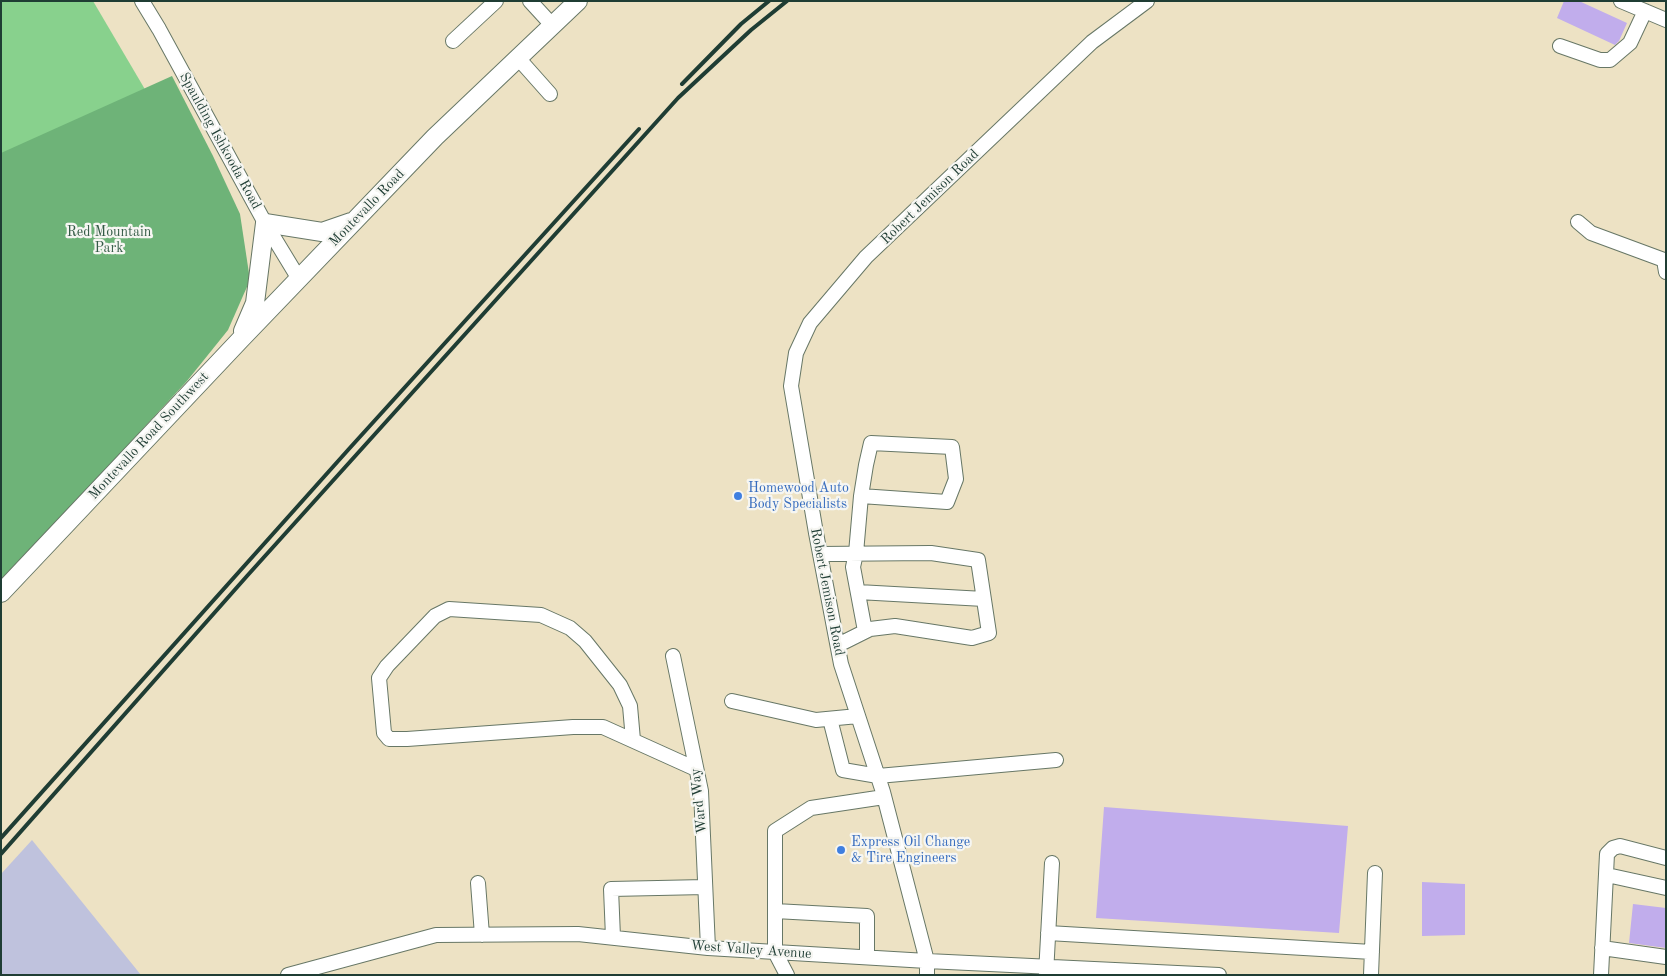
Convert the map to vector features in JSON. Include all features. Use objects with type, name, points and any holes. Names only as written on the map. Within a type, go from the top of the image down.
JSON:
[{"type":"main road","points":[[518,58],[578,1]]},
{"type":"main road","name":"Montevallo Road","points":[[299,279],[435,137],[518,58]]},
{"type":"main road","points":[[240,340],[255,303],[265,223],[322,232],[354,221]]},
{"type":"main road","name":"Montevallo Road Southwest","points":[[1,593],[299,279]]},
{"type":"street","name":"Spaulding Ishkooda Road","points":[[142,1],[265,223],[299,279]]},
{"type":"street","points":[[453,41],[496,1]]},
{"type":"street","points":[[530,1],[552,25]]},
{"type":"street","name":"Robert Jemison Road","points":[[927,968],[884,797],[841,664],[791,386],[796,353],[810,323],[866,257],[1092,42],[1147,1]]},
{"type":"street","points":[[1621,1],[1666,20]]},
{"type":"street","points":[[1560,46],[1600,60],[1610,60],[1630,43],[1645,11]]},
{"type":"street","points":[[518,58],[550,94]]},
{"type":"street","points":[[1578,222],[1591,233],[1665,264]]},
{"type":"street","points":[[860,496],[947,502],[956,479],[952,447],[872,443],[860,496],[856,553],[853,567],[865,631]]},
{"type":"street","points":[[820,554],[931,553],[978,560],[989,633],[972,638],[895,626],[870,629],[838,646]]},
{"type":"street","points":[[858,592],[984,599]]},
{"type":"street","points":[[633,740],[630,706],[620,685],[585,641],[570,628],[541,615],[448,609],[435,616],[386,666],[379,678],[384,733],[389,739],[407,740],[603,727],[696,769]]},
{"type":"street","name":"Ward Way","points":[[673,656],[701,792],[708,948]]},
{"type":"street","points":[[732,701],[816,720],[858,716]]},
{"type":"street","points":[[830,720],[842,770],[878,776],[1056,760]]},
{"type":"street","points":[[787,975],[775,952],[775,831],[811,808],[884,797]]},
{"type":"street","points":[[1601,975],[1608,854],[1613,848],[1627,847],[1666,858]]},
{"type":"street","points":[[1047,971],[1052,863]]},
{"type":"street","points":[[1371,975],[1375,873]]},
{"type":"street","points":[[1606,875],[1666,888]]},
{"type":"street","points":[[478,883],[482,935]]},
{"type":"street","points":[[613,937],[611,889],[705,886]]},
{"type":"street","points":[[775,911],[867,916],[867,957]]},
{"type":"street","points":[[1048,933],[1372,952]]},
{"type":"street","name":"West Valley Avenue","points":[[288,975],[436,935],[578,934],[708,948],[867,957],[927,968],[1219,975]]},
{"type":"street","points":[[1602,948],[1666,957]]},
{"type":"shaded area","points":[[32,840],[141,975],[1,975],[1,874]]},
{"type":"green space","name":"Red Mountain Park","points":[[1,1],[93,1],[223,222],[1,549]]},
{"type":"green space","name":"Red Mountain Park","points":[[172,76],[240,214],[250,280],[228,330],[187,381],[1,579],[1,153]]},
{"type":"building","points":[[1564,1],[1579,1],[1627,23],[1619,41],[1615,45],[1557,18]]},
{"type":"building","points":[[1104,807],[1348,826],[1339,933],[1096,918]]},
{"type":"building","points":[[1422,882],[1465,884],[1465,935],[1422,936]]},
{"type":"building","points":[[1633,904],[1666,908],[1666,948],[1629,943]]},
{"type":"railway","points":[[682,84],[741,24],[769,1]]},
{"type":"railway","points":[[1,854],[247,576],[678,98],[751,30],[787,1]]},
{"type":"railway","points":[[1,838],[348,450],[639,129]]},
{"type":"place","name":"Homewood Auto Body Specialists","points":[[738,496]]},
{"type":"place","name":"Express Oil Change & Tire Engineers","points":[[841,850]]}]
